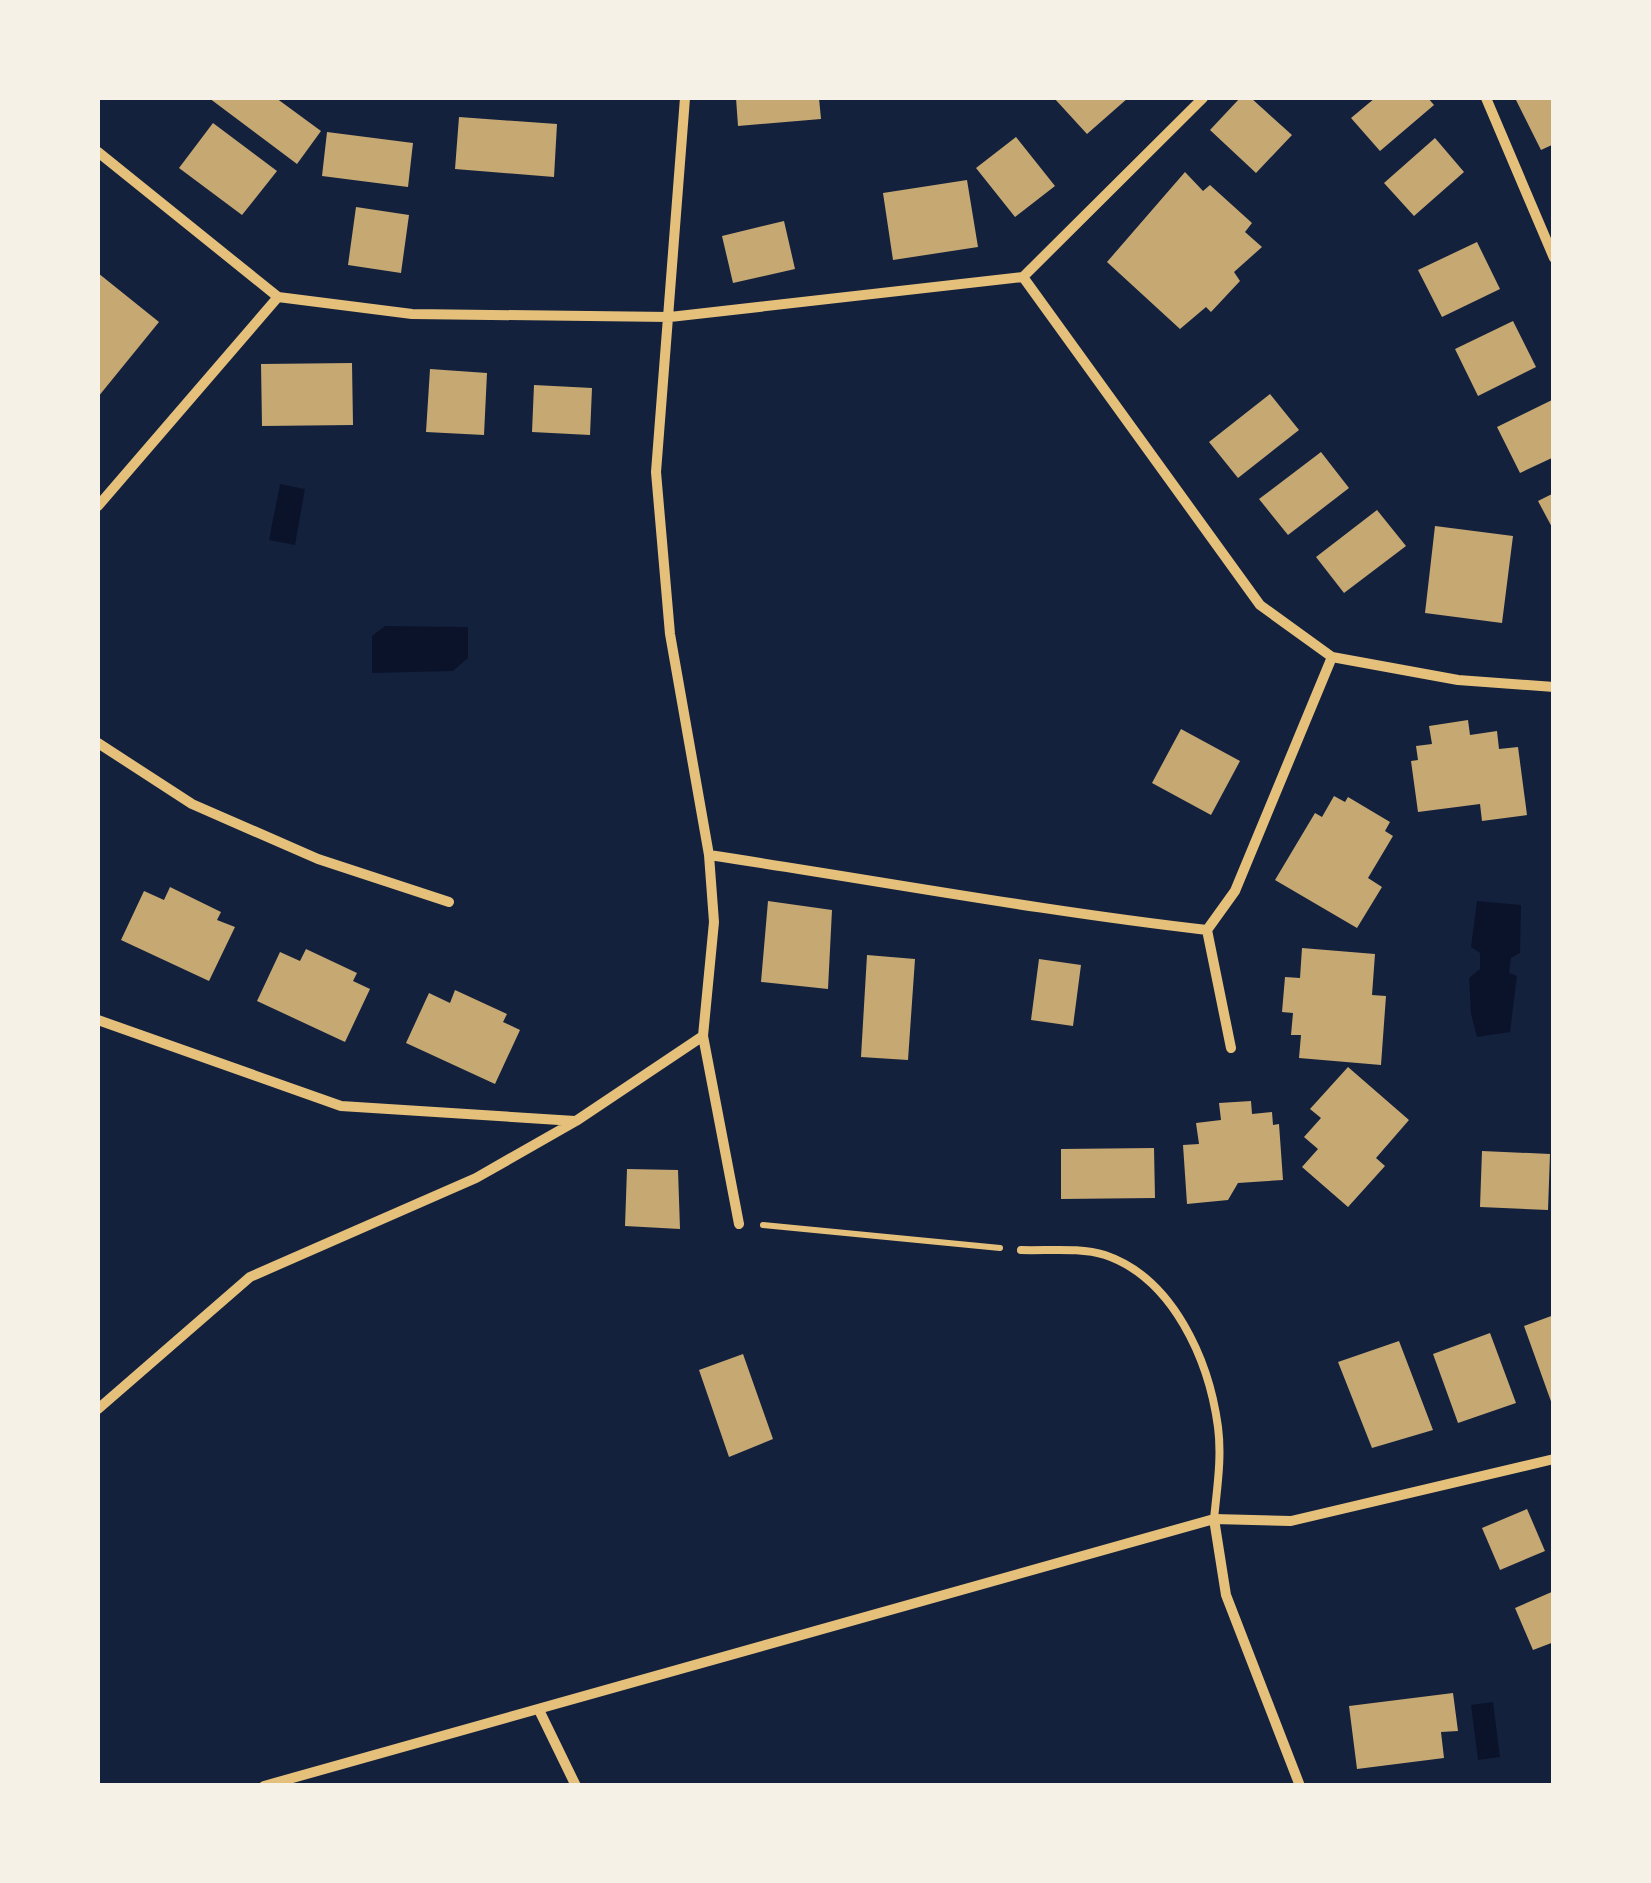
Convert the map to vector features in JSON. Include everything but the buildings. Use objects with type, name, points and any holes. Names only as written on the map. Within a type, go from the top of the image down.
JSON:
[{"type":"street","points":[[685,98],[656,472],[670,634],[709,855],[714,922],[703,1036],[739,1224]]},
{"type":"street","points":[[98,152],[278,297],[412,314],[670,317],[1023,277],[1203,98]]},
{"type":"street","points":[[1486,98],[1554,258]]},
{"type":"street","points":[[1023,277],[1260,604],[1332,657],[1458,680],[1554,688]]},
{"type":"street","points":[[98,506],[278,297]]},
{"type":"street","points":[[1232,1048],[1207,930],[1235,891],[1332,657]]},
{"type":"street","points":[[98,743],[192,804],[318,859],[449,902]]},
{"type":"street","points":[[709,855],[1096,917],[1207,930]]},
{"type":"street","points":[[98,1020],[341,1106],[576,1122]]},
{"type":"street","points":[[98,1409],[250,1278],[476,1178],[576,1122],[703,1036]]},
{"type":"street","points":[[264,1786],[1214,1519],[1291,1521],[1554,1459]]},
{"type":"street","points":[[1214,1519],[1226,1595],[1300,1786]]},
{"type":"street","points":[[539,1710],[576,1786]]},
{"type":"lane","points":[[1021,1250],[1099,1253],[1148,1278],[1165,1297],[1196,1348],[1210,1385],[1220,1465],[1214,1519]]},
{"type":"path","points":[[739,1224],[1021,1250]]},
{"type":"water","points":[[280,484],[305,489],[295,545],[269,540]]},
{"type":"water","points":[[385,626],[468,627],[468,658],[453,671],[372,673],[372,636]]},
{"type":"water","points":[[1477,901],[1521,905],[1520,953],[1511,958],[1509,973],[1517,976],[1510,1032],[1477,1037],[1469,978],[1480,969],[1480,953],[1471,947]]},
{"type":"water","points":[[1493,1702],[1500,1757],[1478,1760],[1471,1705]]}]
